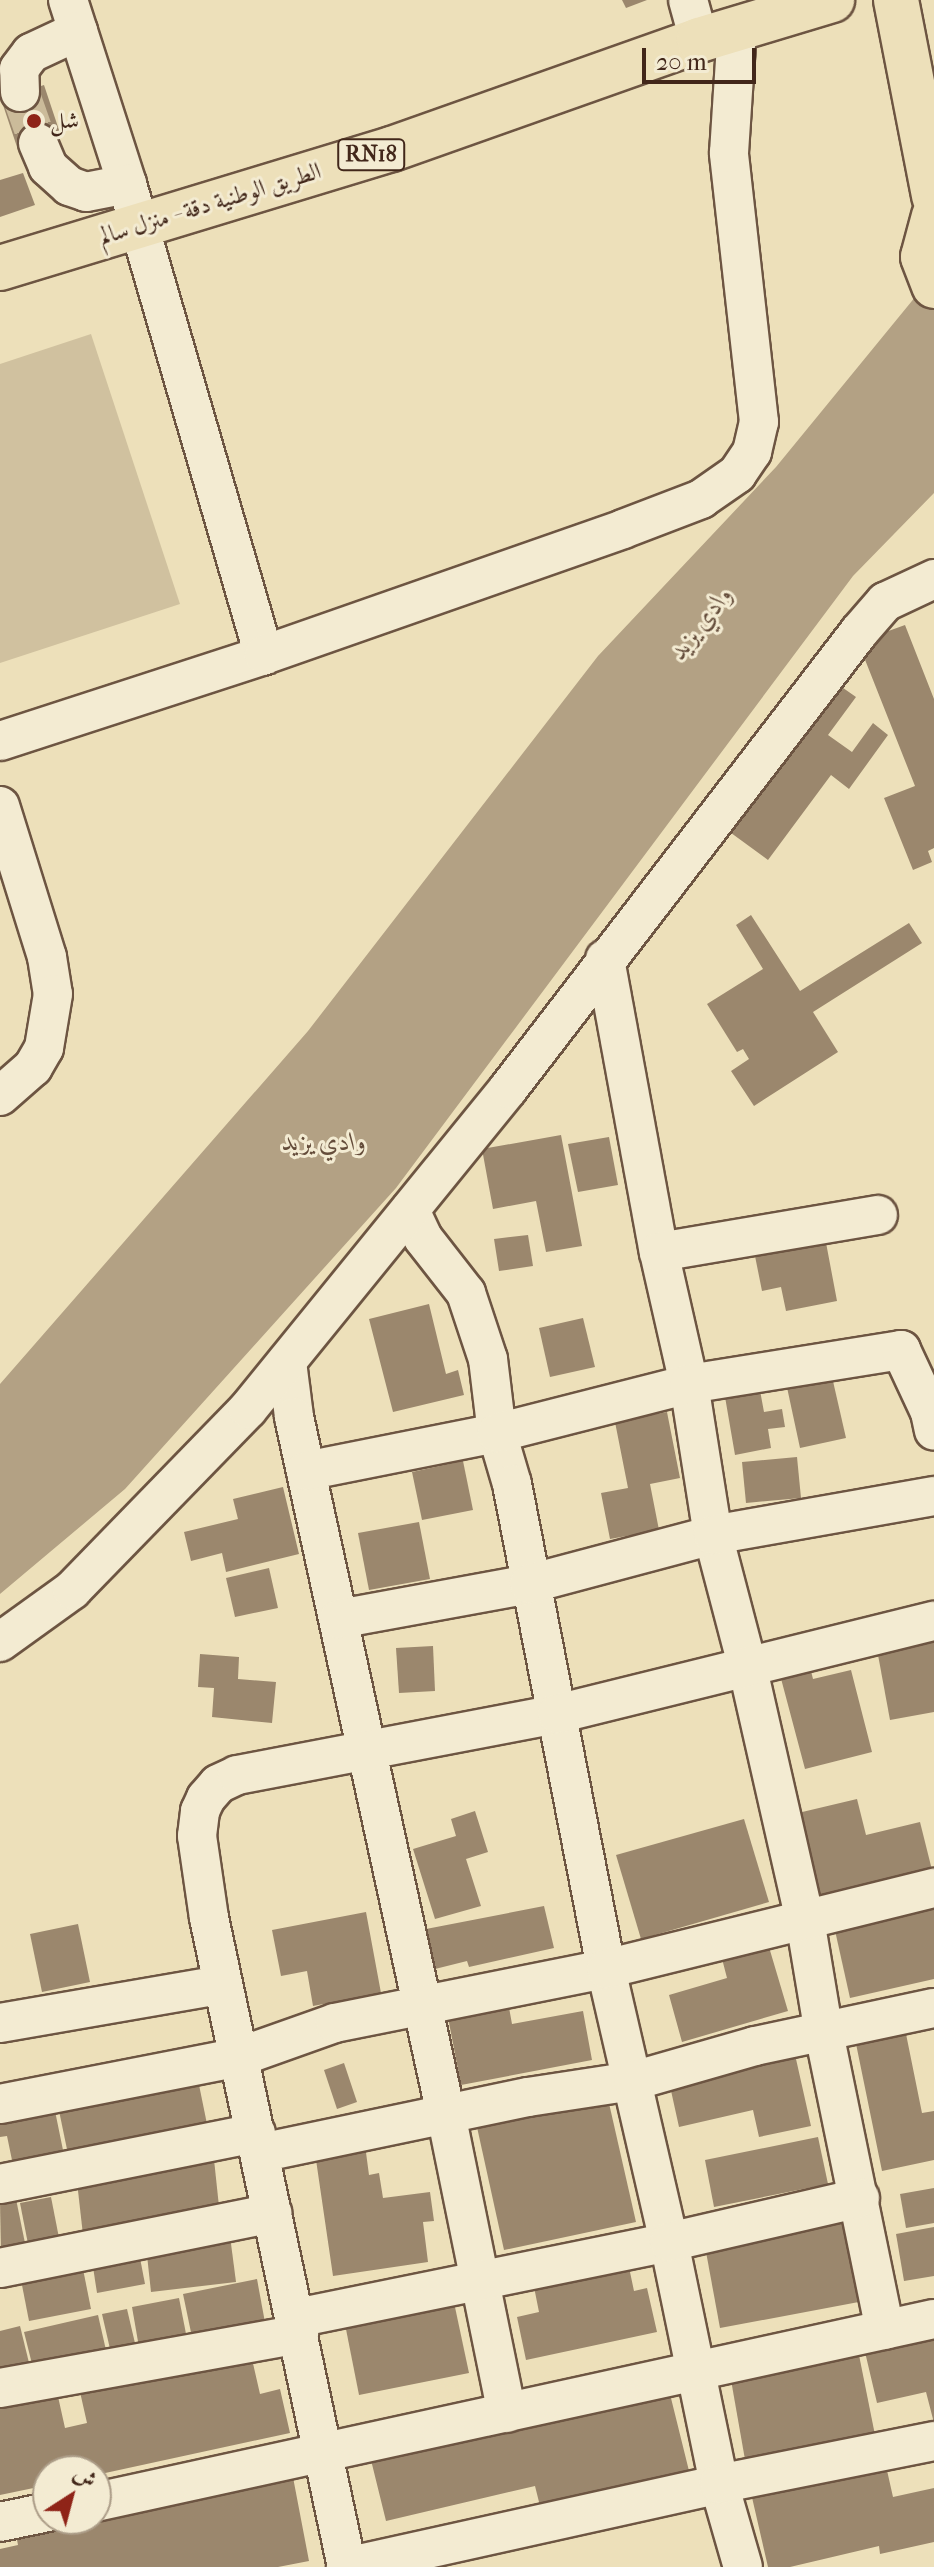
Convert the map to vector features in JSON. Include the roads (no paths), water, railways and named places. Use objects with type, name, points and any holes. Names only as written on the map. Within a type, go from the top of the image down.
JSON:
[{"type":"main road","name":"الطريق الوطنية دقة - منزل سالم","points":[[0,268],[392,149],[718,17],[832,0]]},
{"type":"main road","points":[[896,0],[934,196]]},
{"type":"street","points":[[20,92],[19,69],[31,53],[73,16],[127,184],[137,227],[264,655]]},
{"type":"street","points":[[0,741],[264,655],[623,529],[701,499],[737,474],[752,452],[759,422],[729,153],[718,17]]},
{"type":"street","points":[[38,143],[48,167],[69,186],[86,192],[127,184]]},
{"type":"street","points":[[0,1642],[72,1590],[212,1448],[287,1362],[508,1089],[859,632],[885,602],[934,579]]},
{"type":"street","points":[[0,806],[47,957],[53,994],[44,1048],[33,1067],[0,1096]]},
{"type":"street","points":[[605,959],[659,1252],[689,1384],[713,1535],[747,1665],[805,1920],[824,2033],[885,2330]]},
{"type":"street","points":[[410,1210],[423,1238],[466,1293],[479,1324],[488,1359],[497,1433],[512,1484],[606,1969],[669,2242],[719,2484],[743,2567]]},
{"type":"street","points":[[659,1252],[878,1215]]},
{"type":"street","points":[[306,1471],[497,1433],[689,1384],[901,1350],[921,1388],[934,1431]]},
{"type":"street","points":[[287,1362],[306,1471],[446,2114],[507,2413]]},
{"type":"street","points":[[339,1619],[529,1584],[713,1535],[934,1496]]},
{"type":"street","points":[[934,1621],[557,1714],[237,1775],[218,1784],[206,1798],[200,1811],[197,1836],[221,1985],[298,2326],[347,2567],[719,2484],[934,2441]]},
{"type":"street","points":[[0,2104],[239,2057],[335,2023],[606,1969],[934,1888]]},
{"type":"street","points":[[0,2023],[221,1985]]},
{"type":"street","points":[[0,2184],[446,2114],[633,2081],[755,2046],[934,2008]]},
{"type":"street","points":[[0,2388],[298,2326],[478,2281],[669,2242],[860,2198]]},
{"type":"street","points":[[0,2268],[273,2213]]},
{"type":"street","points":[[112,2499],[934,2319]]},
{"type":"street","points":[[0,2522],[32,2515]]},
{"type":"water","name":"وادي يزيد","points":[[934,274],[934,493],[853,576],[396,1188],[125,1489],[0,1594],[0,1384],[308,1031],[598,656],[776,467]]},
{"type":"tunnel","points":[[20,92],[38,143]]},
{"type":"place","name":"شل","points":[[34,121]]}]
